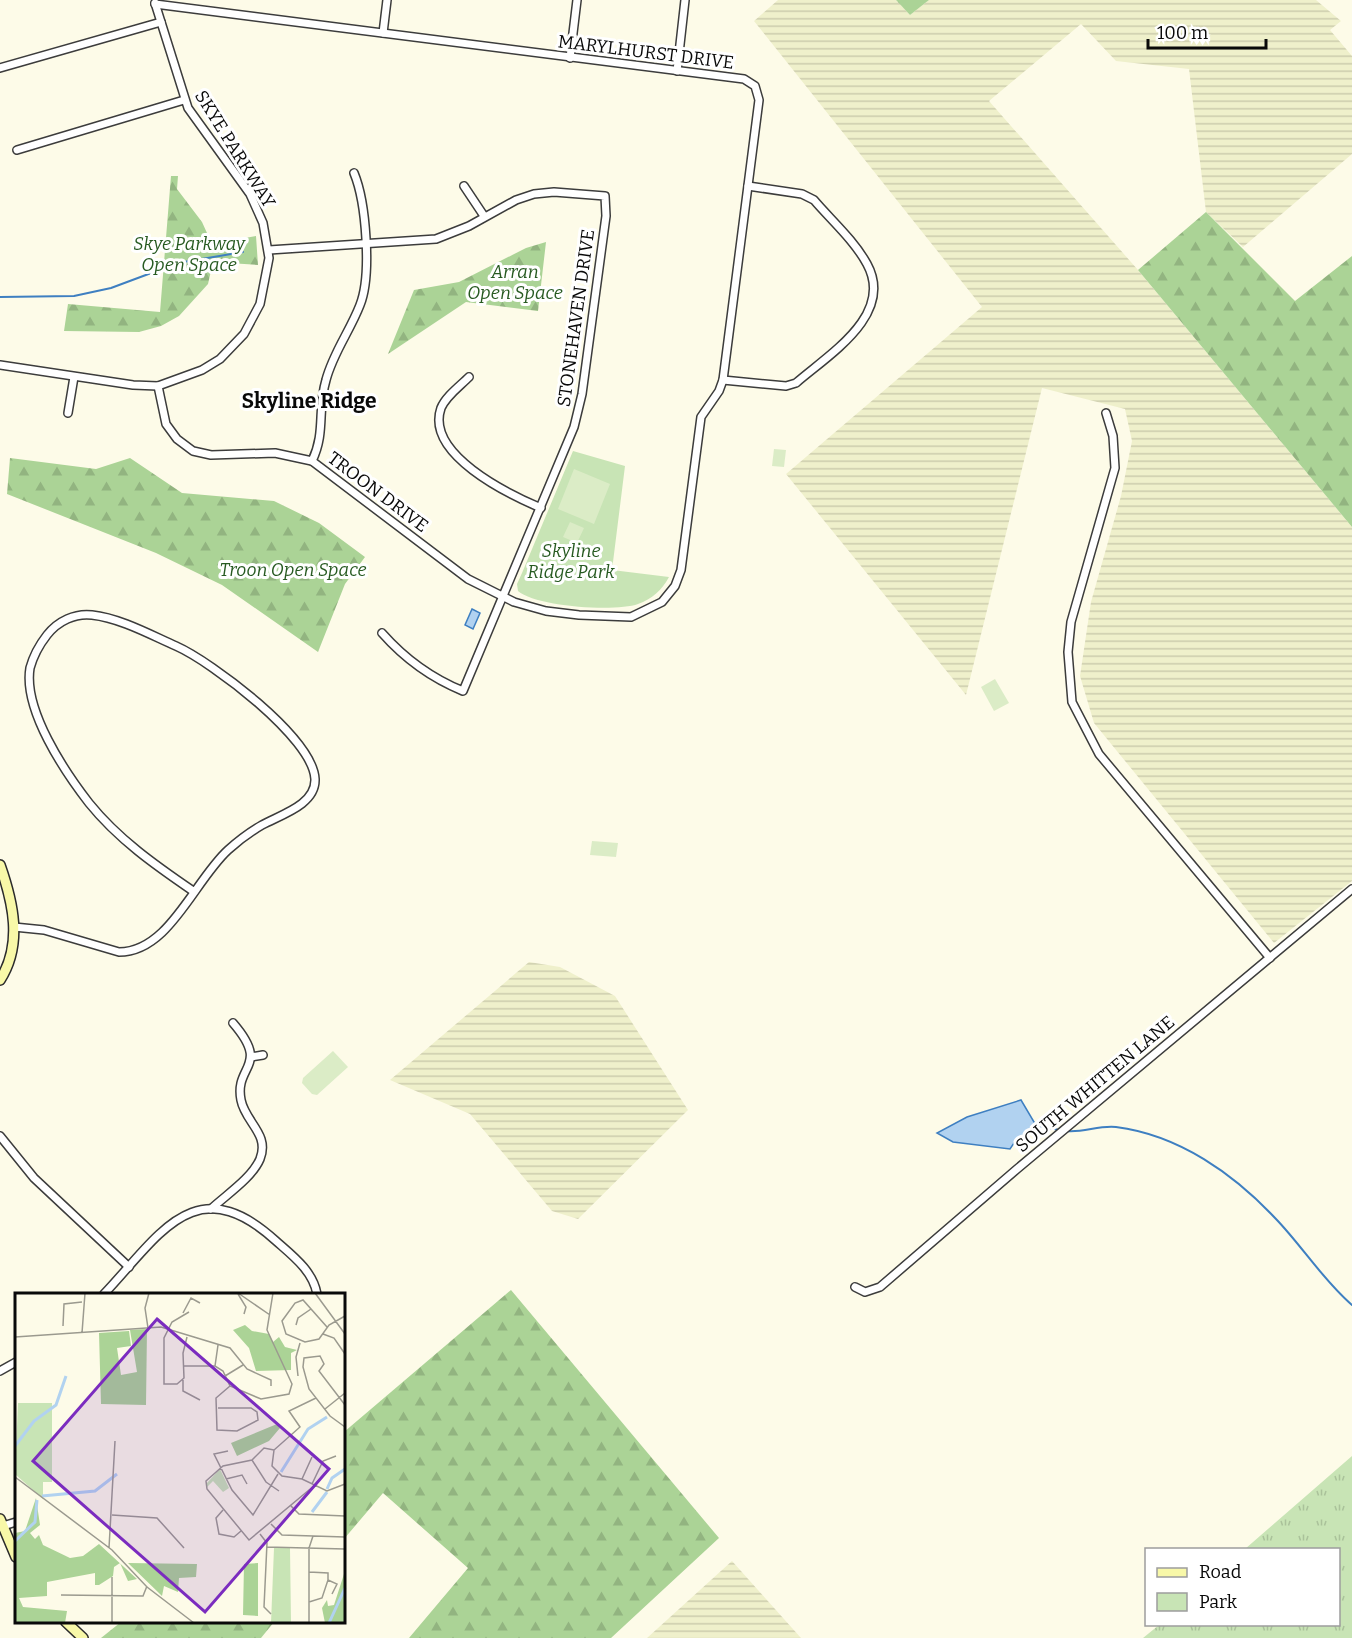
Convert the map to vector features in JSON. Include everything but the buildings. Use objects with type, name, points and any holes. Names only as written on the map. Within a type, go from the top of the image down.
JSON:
[{"type":"street","points":[[383,33],[387,0]]},
{"type":"street","points":[[570,58],[578,0]]},
{"type":"street","points":[[677,71],[685,0]]},
{"type":"street","name":"MARYLHURST DRIVE","points":[[155,2],[744,79],[754,86],[758,104],[723,380],[701,417],[698,430],[681,567],[675,586],[662,602],[631,617],[606,617]]},
{"type":"street","name":"SKYE PARKWAY","points":[[0,365],[158,386],[211,365],[244,334],[263,294],[269,250],[264,223],[256,203],[184,100],[155,2]]},
{"type":"street","points":[[0,68],[161,22]]},
{"type":"street","points":[[17,150],[184,100]]},
{"type":"street","points":[[312,461],[321,439],[321,398],[329,368],[362,299],[366,273],[361,190],[354,173]]},
{"type":"street","points":[[464,186],[484,216]]},
{"type":"street","points":[[723,380],[786,386],[796,383],[861,327],[869,310],[873,292],[868,265],[814,200],[802,194],[748,186]]},
{"type":"street","name":"STONEHAVEN DRIVE","points":[[269,250],[436,239],[465,227],[516,200],[534,194],[554,192],[596,194],[604,196],[606,202],[582,394],[574,428],[463,691],[420,668],[404,656],[382,633]]},
{"type":"street","points":[[68,413],[74,376]]},
{"type":"street","points":[[469,376],[442,405],[438,424],[443,440],[454,453],[502,490],[541,508]]},
{"type":"street","name":"TROON DRIVE","points":[[158,386],[166,423],[177,439],[193,451],[211,455],[275,453],[312,461],[468,579],[504,597],[546,611],[606,617]]},
{"type":"street","points":[[1106,413],[1113,436],[1115,468],[1071,622],[1068,652],[1072,702],[1099,754],[1270,958]]},
{"type":"street","points":[[14,927],[36,929],[102,949],[130,952],[156,940],[193,891],[229,849],[260,826],[291,811],[309,797],[315,780],[309,757],[260,705],[192,653],[106,618],[85,615],[69,619],[46,637],[30,670],[33,700],[46,734],[66,771],[106,822],[146,858],[193,891]]},
{"type":"street","points":[[0,865],[9,891],[14,927],[10,956],[0,980]]},
{"type":"street","name":"SOUTH WHITTEN LANE","points":[[855,1287],[865,1292],[880,1287],[1017,1168],[1352,889]]},
{"type":"street","points":[[211,1209],[248,1175],[261,1157],[262,1141],[241,1100],[242,1086],[251,1057],[248,1042],[233,1023]]},
{"type":"street","points":[[251,1057],[263,1055]]},
{"type":"street","points":[[0,1137],[34,1178],[129,1267]]},
{"type":"street","points":[[105,1293],[172,1222],[191,1212],[222,1209],[243,1216],[266,1231],[307,1270],[317,1293]]},
{"type":"street","points":[[0,1371],[15,1363]]},
{"type":"street","points":[[1,1524],[15,1555]]},
{"type":"street","points":[[67,1623],[83,1638]]},
{"type":"green space","points":[[778,0],[896,0],[910,15],[929,0],[1316,0],[1341,21],[1330,30],[1352,56],[1352,154],[1243,247],[1206,212],[1189,69],[1116,61],[1081,24],[989,101],[1138,270],[1352,527],[1352,881],[1274,943],[1094,723],[1080,676],[1091,602],[1121,496],[1132,441],[1125,409],[1042,388],[966,695],[786,474],[982,307],[754,21]]},
{"type":"green space","points":[[896,0],[929,0],[910,15]]},
{"type":"green space","name":"Skye Parkway Open Space","points":[[171,176],[178,176],[177,189],[202,222],[212,244],[256,236],[258,265],[213,262],[208,284],[179,316],[161,326],[139,332],[64,331],[68,304],[160,312]]},
{"type":"green space","points":[[1206,212],[1295,301],[1352,256],[1352,527],[1138,270]]},
{"type":"green space","name":"Arran Open Space","points":[[546,242],[538,311],[466,302],[388,354],[414,290],[459,282],[526,248]]},
{"type":"green space","points":[[774,449],[786,450],[784,467],[772,466]]},
{"type":"green space","name":"Skyline Ridge Park","points":[[573,451],[625,466],[612,570],[669,577],[656,594],[648,600],[627,606],[595,608],[541,601],[518,591],[517,584]]},
{"type":"green space","name":"Troon Open Space","points":[[10,458],[96,469],[130,458],[182,493],[274,501],[319,523],[365,557],[345,584],[318,652],[222,585],[156,553],[7,494]]},
{"type":"green space","points":[[574,469],[610,484],[594,524],[558,509]]},
{"type":"green space","points":[[570,522],[584,528],[577,543],[563,537]]},
{"type":"green space","points":[[995,679],[1009,703],[994,711],[981,687]]},
{"type":"green space","points":[[592,841],[618,843],[616,857],[590,855]]},
{"type":"green space","points":[[529,962],[560,967],[615,996],[688,1110],[578,1219],[552,1211],[470,1114],[390,1080]]},
{"type":"green space","points":[[333,1051],[348,1067],[317,1095],[312,1094],[302,1083],[303,1078]]},
{"type":"green space","points":[[511,1290],[719,1538],[611,1638],[409,1638],[468,1568],[383,1493],[345,1538],[345,1431]]},
{"type":"green space","points":[[1352,1456],[1352,1638],[1143,1638],[1158,1626],[1340,1626],[1340,1548],[1246,1548]]},
{"type":"green space","points":[[732,1561],[801,1638],[647,1638]]},
{"type":"green space","points":[[120,1623],[273,1623],[261,1638],[101,1638]]},
{"type":"water","points":[[472,609],[480,613],[473,629],[465,625]]},
{"type":"water","points":[[1021,1100],[1037,1127],[1016,1140],[1010,1149],[953,1142],[937,1133],[967,1117]]},
{"type":"waterway","points":[[0,297],[74,296],[111,288],[178,263],[243,252]]},
{"type":"waterway","points":[[1036,1126],[1060,1130]]},
{"type":"waterway","points":[[1066,1131],[1103,1127],[1139,1131],[1162,1138],[1204,1159],[1224,1172],[1260,1202],[1352,1305]]},
{"type":"district","name":"Skyline Ridge","points":[[309,401]]}]
